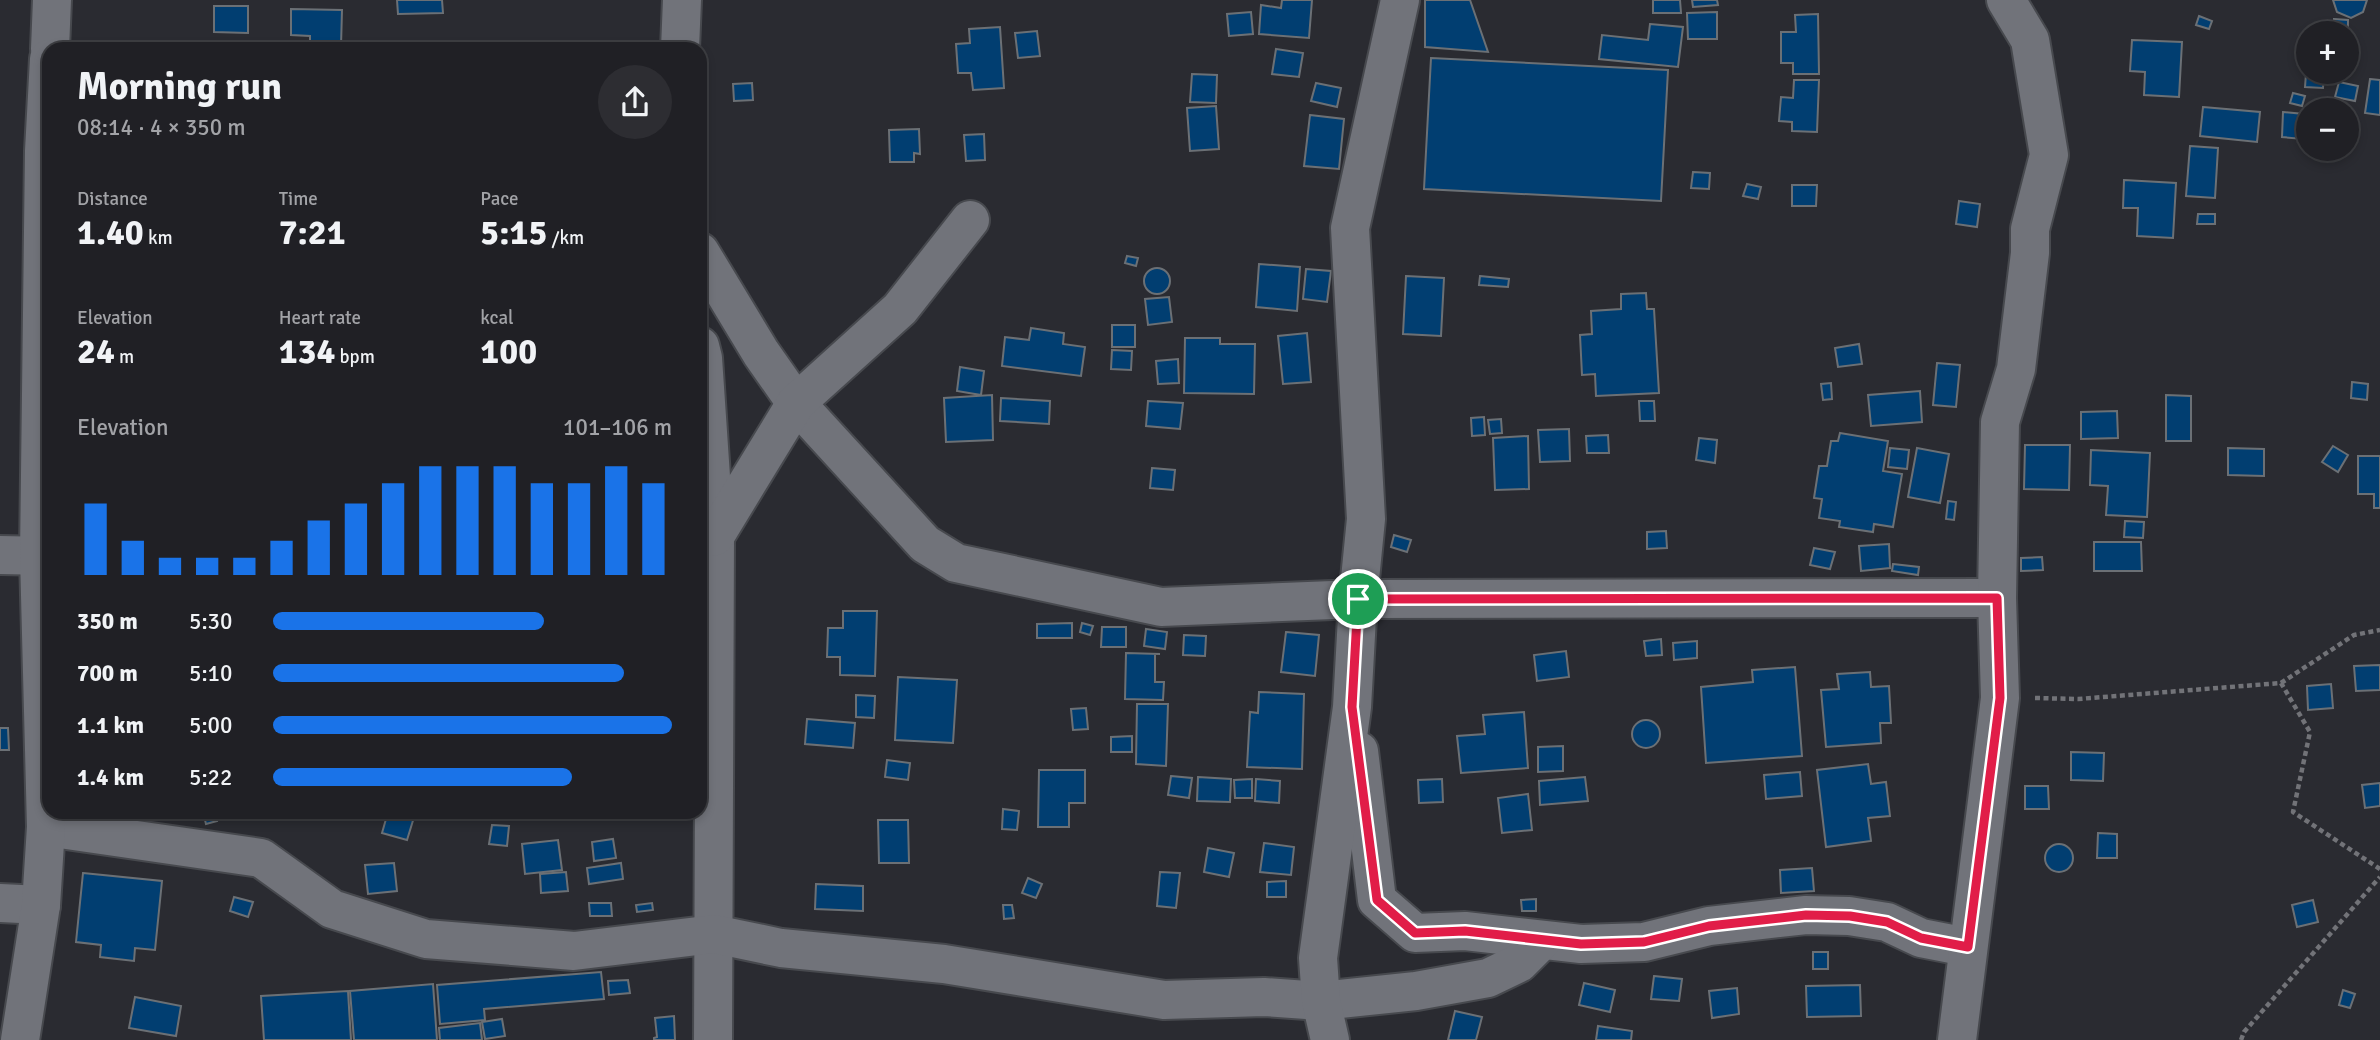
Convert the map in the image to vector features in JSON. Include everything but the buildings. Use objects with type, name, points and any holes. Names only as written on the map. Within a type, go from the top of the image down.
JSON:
[{"type":"street","points":[[50,42],[52,0]]},
{"type":"street","points":[[680,42],[682,0]]},
{"type":"street","points":[[1331,1040],[1321,1001],[1318,958],[1352,707],[1366,519],[1350,228],[1400,0]]},
{"type":"street","points":[[1956,1040],[2000,698],[1997,598],[2000,422],[2016,369],[2031,253],[2030,229],[2049,155],[2030,40],[2006,0]]},
{"type":"street","points":[[708,539],[796,403],[900,309],[970,220]]},
{"type":"street","points":[[707,264],[761,353],[796,403],[925,544],[956,563],[1161,607],[1358,599],[1997,598]]},
{"type":"street","points":[[707,503],[715,934],[713,1040]]},
{"type":"street","points":[[0,555],[42,556]]},
{"type":"street","points":[[1352,707],[1377,900],[1415,933],[1465,931],[1581,944],[1644,942],[1709,926],[1806,915],[1850,916],[1887,922],[1921,938],[1968,947]]},
{"type":"street","points":[[20,1040],[41,905],[46,819]]},
{"type":"street","points":[[46,827],[261,858],[332,909],[426,939],[574,951],[715,934],[781,948],[944,964],[1164,1000],[1264,997],[1321,1001],[1416,991],[1488,978],[1520,963],[1542,940]]},
{"type":"street","points":[[0,903],[41,905]]},
{"type":"path","points":[[2000,698],[2078,699],[2281,683],[2354,635],[2380,629]]},
{"type":"path","points":[[2281,683],[2310,732],[2293,812],[2380,869]]},
{"type":"path","points":[[2241,1040],[2244,1032],[2380,877]]},
{"type":"route","points":[[1997,598],[2000,698],[1968,947],[1921,938],[1887,922],[1850,916],[1806,915],[1752,919],[1709,926],[1644,942],[1581,944],[1465,931],[1415,933],[1377,900],[1352,707],[1358,599],[1997,598]]}]
